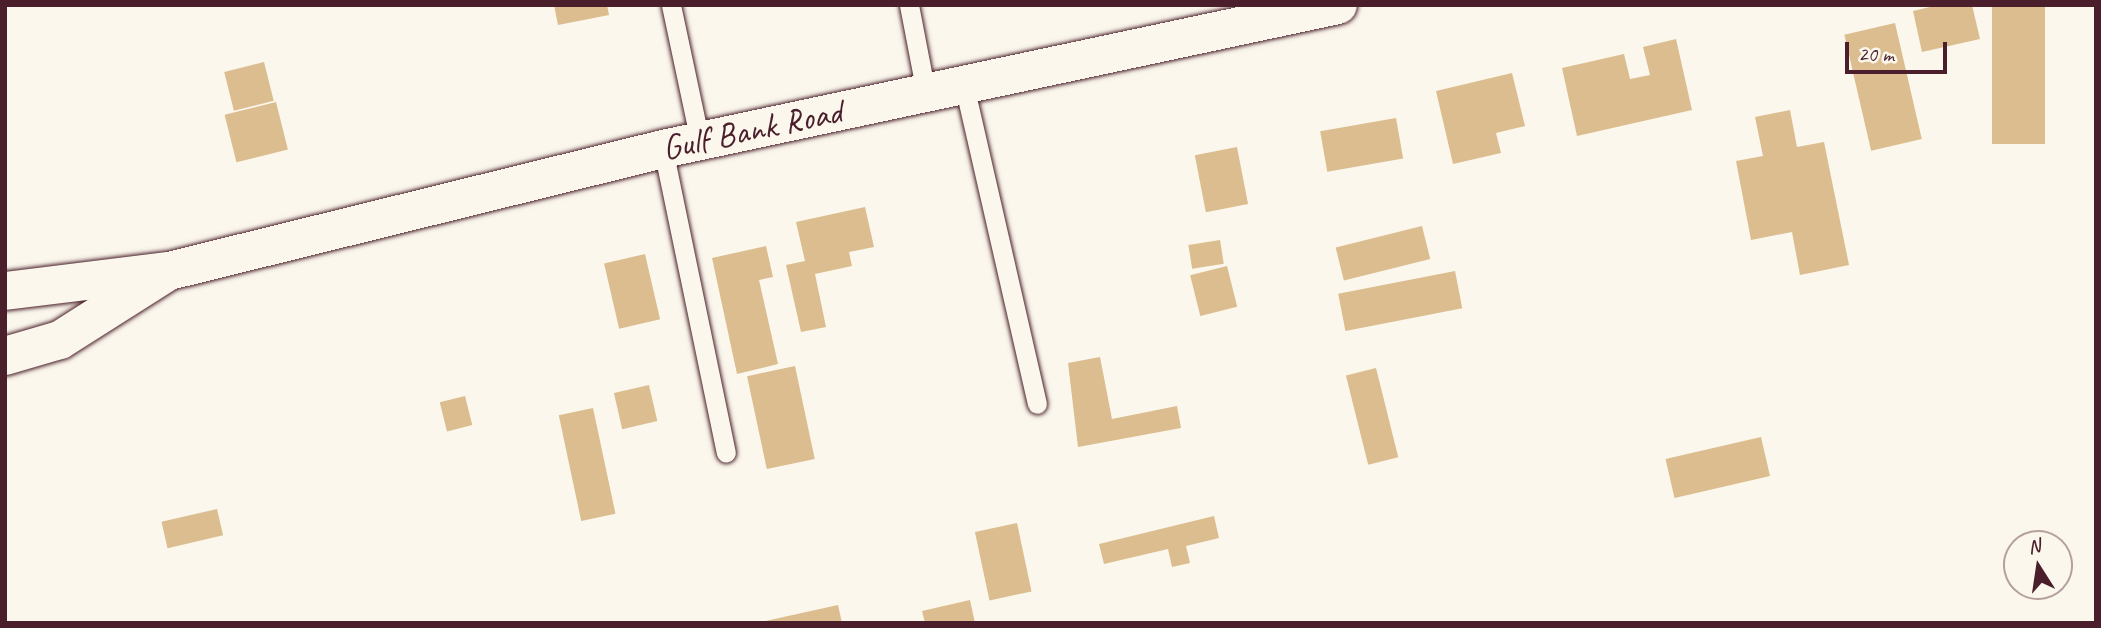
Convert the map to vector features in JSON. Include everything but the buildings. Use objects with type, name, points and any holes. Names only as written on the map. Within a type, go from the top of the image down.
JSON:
[{"type":"main road","name":"Gulf Bank Road","points":[[5,291],[169,271],[663,149],[1338,5]]},
{"type":"main road","name":"Gulf Bank Road","points":[[5,356],[60,340],[169,271]]},
{"type":"lane","points":[[671,5],[700,141]]},
{"type":"lane","points":[[909,5],[926,93]]},
{"type":"lane","points":[[964,85],[1037,404]]},
{"type":"lane","points":[[663,149],[726,453]]}]
